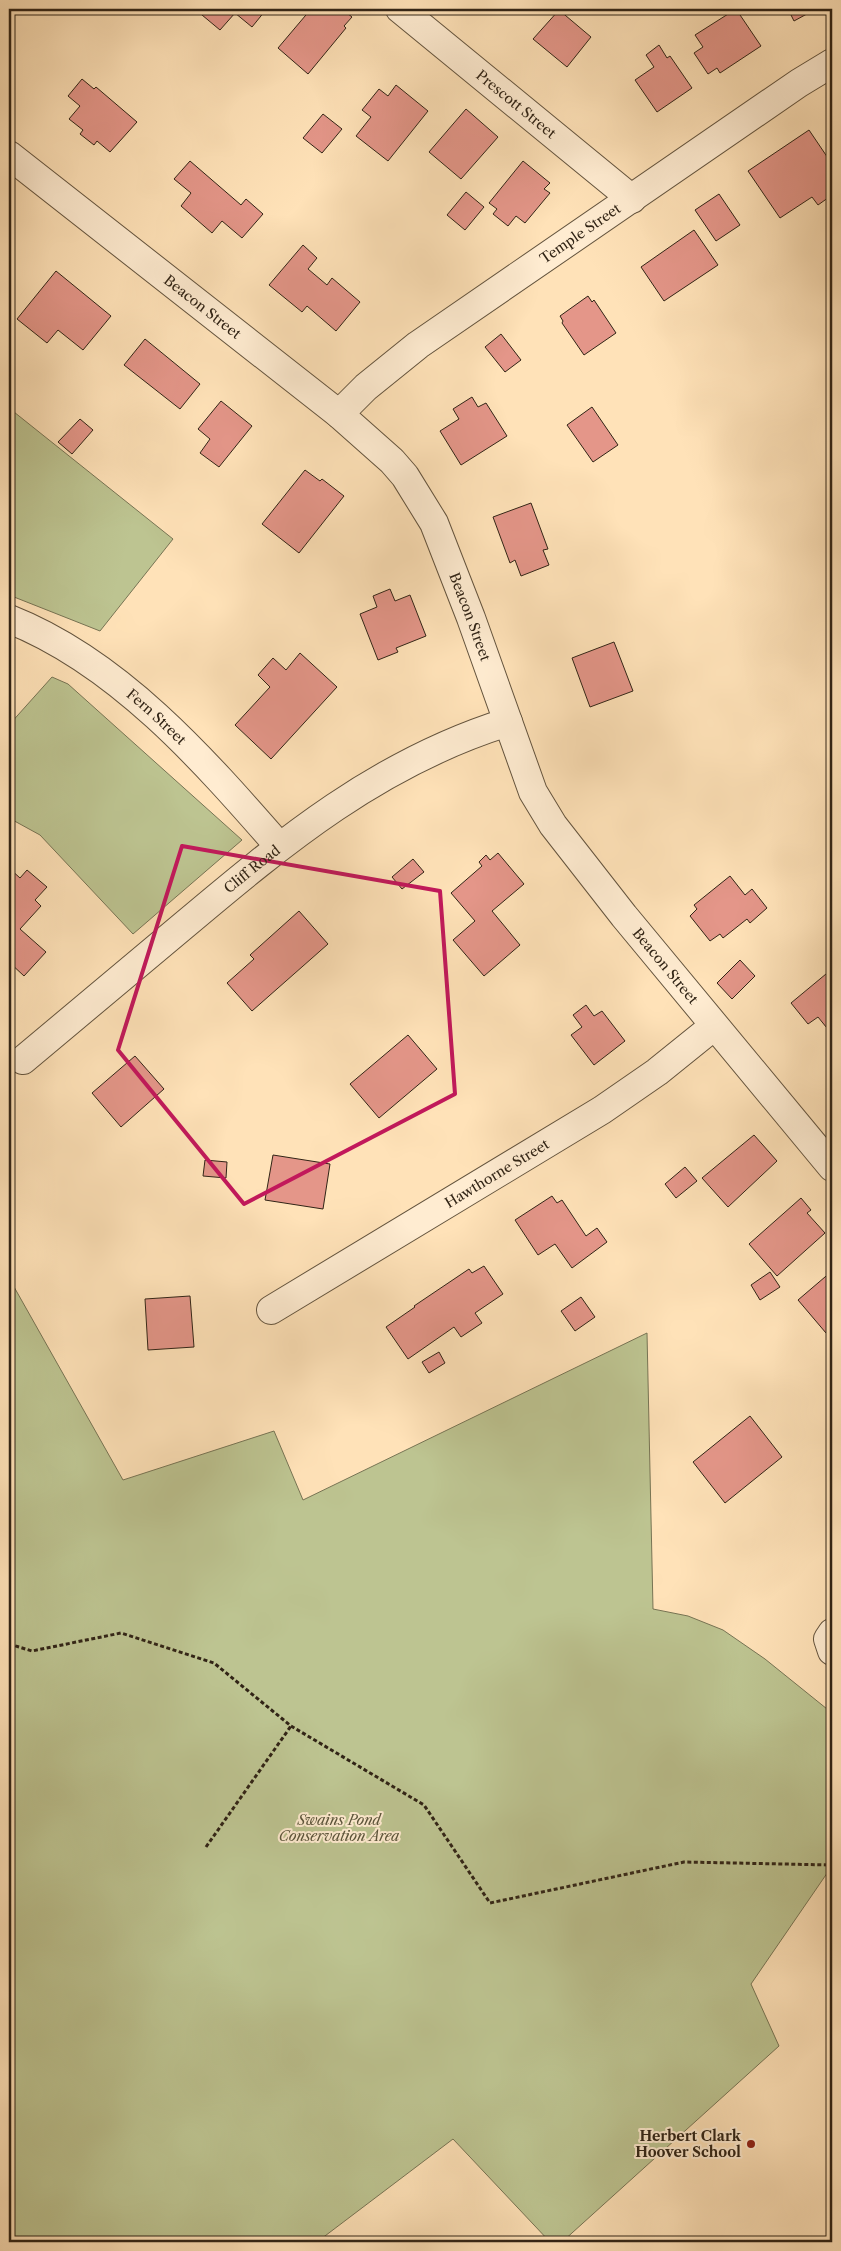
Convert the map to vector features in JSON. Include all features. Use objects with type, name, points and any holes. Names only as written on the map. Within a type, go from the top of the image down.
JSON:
[{"type":"street","name":"Prescott Street","points":[[400,9],[632,199]]},
{"type":"street","name":"Temple Street","points":[[339,414],[366,387],[418,345],[799,82],[832,63]]},
{"type":"street","name":"Beacon Street","points":[[9,155],[339,414],[392,461],[418,494],[441,540],[534,792],[553,825],[714,1026],[832,1167]]},
{"type":"street","name":"Fern Street","points":[[9,619],[70,649],[126,691],[205,764],[280,846]]},
{"type":"street","name":"Cliff Road","points":[[23,1060],[280,846],[335,805],[397,769],[454,741],[508,722]]},
{"type":"street","name":"Hawthorne Street","points":[[271,1310],[602,1110],[657,1072],[714,1026]]},
{"type":"street","points":[[832,1633],[828,1639],[832,1651]]},
{"type":"path","points":[[9,1644],[32,1651],[121,1632],[214,1663],[291,1726],[424,1805],[490,1903],[684,1862],[832,1865]]},
{"type":"path","points":[[206,1847],[291,1726]]},
{"type":"highlighted area","points":[[182,846],[440,891],[455,1094],[244,1204],[118,1050]]},
{"type":"green space","points":[[9,408],[173,539],[100,631],[9,595]]},
{"type":"green space","points":[[52,677],[68,684],[242,840],[133,934],[40,835],[9,818],[9,725]]},
{"type":"green space","name":"Swains Pond Conservation Area","points":[[9,1278],[123,1480],[274,1431],[303,1500],[647,1333],[653,1609],[688,1616],[723,1630],[765,1659],[832,1713],[832,1866],[751,1984],[779,2046],[562,2242],[550,2242],[453,2139],[317,2242],[9,2242]]},
{"type":"building","points":[[262,9],[265,11],[252,27],[235,13],[220,30],[196,10]]},
{"type":"building","points":[[311,9],[323,9],[330,14],[334,9],[342,9],[352,17],[344,26],[346,28],[308,74],[278,48]]},
{"type":"building","points":[[736,9],[761,46],[720,73],[717,68],[708,74],[694,53],[703,47],[695,35]]},
{"type":"building","points":[[788,9],[816,9],[794,21]]},
{"type":"building","points":[[559,10],[591,37],[567,67],[533,39]]},
{"type":"building","points":[[659,45],[667,58],[670,56],[692,88],[657,112],[635,80],[654,67],[646,55]]},
{"type":"building","points":[[82,79],[94,89],[96,87],[137,122],[110,152],[97,141],[94,145],[80,134],[83,130],[69,119],[80,106],[68,96]]},
{"type":"building","points":[[396,85],[428,111],[388,161],[356,136],[371,117],[362,110],[379,89],[388,96]]},
{"type":"building","points":[[466,109],[498,137],[461,179],[429,152]]},
{"type":"building","points":[[323,114],[342,129],[322,153],[303,138]]},
{"type":"building","points":[[809,130],[832,164],[832,195],[818,205],[812,197],[780,218],[748,171]]},
{"type":"building","points":[[190,161],[241,205],[246,199],[263,214],[242,238],[222,221],[212,233],[181,206],[191,193],[174,179]]},
{"type":"building","points":[[523,161],[550,183],[544,189],[550,193],[525,223],[516,216],[508,226],[493,214],[497,209],[489,203]]},
{"type":"building","points":[[466,192],[484,207],[465,230],[447,215]]},
{"type":"building","points":[[719,194],[740,225],[716,241],[695,210]]},
{"type":"building","points":[[694,230],[718,265],[664,301],[641,267]]},
{"type":"building","points":[[303,245],[317,258],[308,269],[327,285],[332,278],[360,302],[336,331],[307,306],[302,312],[269,285]]},
{"type":"building","points":[[56,271],[111,316],[83,350],[58,330],[47,343],[17,319]]},
{"type":"building","points":[[588,296],[592,302],[594,300],[616,333],[584,355],[562,323],[563,321],[560,316]]},
{"type":"building","points":[[501,334],[521,360],[505,372],[485,347]]},
{"type":"building","points":[[145,339],[200,384],[180,409],[124,365]]},
{"type":"building","points":[[472,397],[478,407],[486,403],[507,436],[461,465],[440,431],[459,419],[453,409]]},
{"type":"building","points":[[221,401],[252,426],[219,467],[200,453],[210,439],[198,429]]},
{"type":"building","points":[[592,407],[618,445],[593,462],[567,425]]},
{"type":"building","points":[[80,419],[93,430],[72,454],[58,442]]},
{"type":"building","points":[[305,470],[320,481],[322,479],[344,496],[299,553],[262,524]]},
{"type":"building","points":[[531,503],[548,549],[543,550],[549,565],[521,576],[515,560],[510,563],[493,517]]},
{"type":"building","points":[[390,589],[395,601],[410,595],[426,636],[396,648],[398,652],[378,660],[360,614],[377,607],[373,596]]},
{"type":"building","points":[[614,642],[633,691],[590,707],[572,658]]},
{"type":"building","points":[[300,653],[337,687],[271,759],[235,725],[270,687],[258,675],[273,658],[286,670]]},
{"type":"building","points":[[498,853],[524,884],[492,911],[520,945],[484,976],[453,940],[475,921],[451,893],[482,866],[479,862],[486,855],[490,860]]},
{"type":"building","points":[[413,859],[424,872],[402,889],[392,877]]},
{"type":"building","points":[[9,868],[20,878],[27,870],[47,887],[35,900],[41,906],[20,929],[46,952],[24,976],[9,962]]},
{"type":"building","points":[[730,876],[745,895],[752,889],[767,908],[750,923],[747,919],[723,938],[720,934],[710,941],[690,916],[697,909],[694,905]]},
{"type":"building","points":[[299,911],[328,944],[252,1011],[227,983],[254,959],[250,955]]},
{"type":"building","points":[[740,960],[755,976],[732,999],[717,983]]},
{"type":"building","points":[[832,969],[831,1033],[818,1017],[808,1024],[791,1003]]},
{"type":"building","points":[[586,1005],[594,1016],[602,1011],[625,1041],[594,1065],[571,1035],[582,1027],[573,1015]]},
{"type":"building","points":[[408,1035],[437,1069],[379,1118],[350,1084]]},
{"type":"building","points":[[135,1056],[164,1089],[121,1127],[92,1093]]},
{"type":"building","points":[[754,1135],[777,1161],[728,1207],[702,1178]]},
{"type":"building","points":[[273,1155],[330,1164],[323,1209],[265,1200]]},
{"type":"building","points":[[205,1160],[227,1162],[226,1178],[203,1176]]},
{"type":"building","points":[[685,1167],[697,1181],[676,1198],[665,1184]]},
{"type":"building","points":[[552,1196],[557,1203],[562,1200],[586,1236],[597,1228],[607,1242],[572,1268],[555,1244],[538,1255],[515,1220]]},
{"type":"building","points":[[801,1198],[811,1210],[807,1213],[825,1233],[777,1276],[749,1244]]},
{"type":"building","points":[[484,1266],[503,1294],[475,1313],[482,1323],[461,1337],[454,1327],[408,1359],[386,1327],[469,1269],[472,1273]]},
{"type":"building","points":[[832,1271],[832,1328],[826,1333],[798,1300]]},
{"type":"building","points":[[770,1272],[780,1287],[760,1300],[751,1285]]},
{"type":"building","points":[[190,1296],[194,1347],[148,1350],[145,1299]]},
{"type":"building","points":[[581,1297],[595,1317],[575,1331],[561,1311]]},
{"type":"building","points":[[439,1352],[445,1363],[429,1373],[422,1362]]},
{"type":"building","points":[[750,1416],[782,1457],[725,1503],[693,1462]]},
{"type":"place","name":"Herbert Clark Hoover School","points":[[751,2144]]}]
